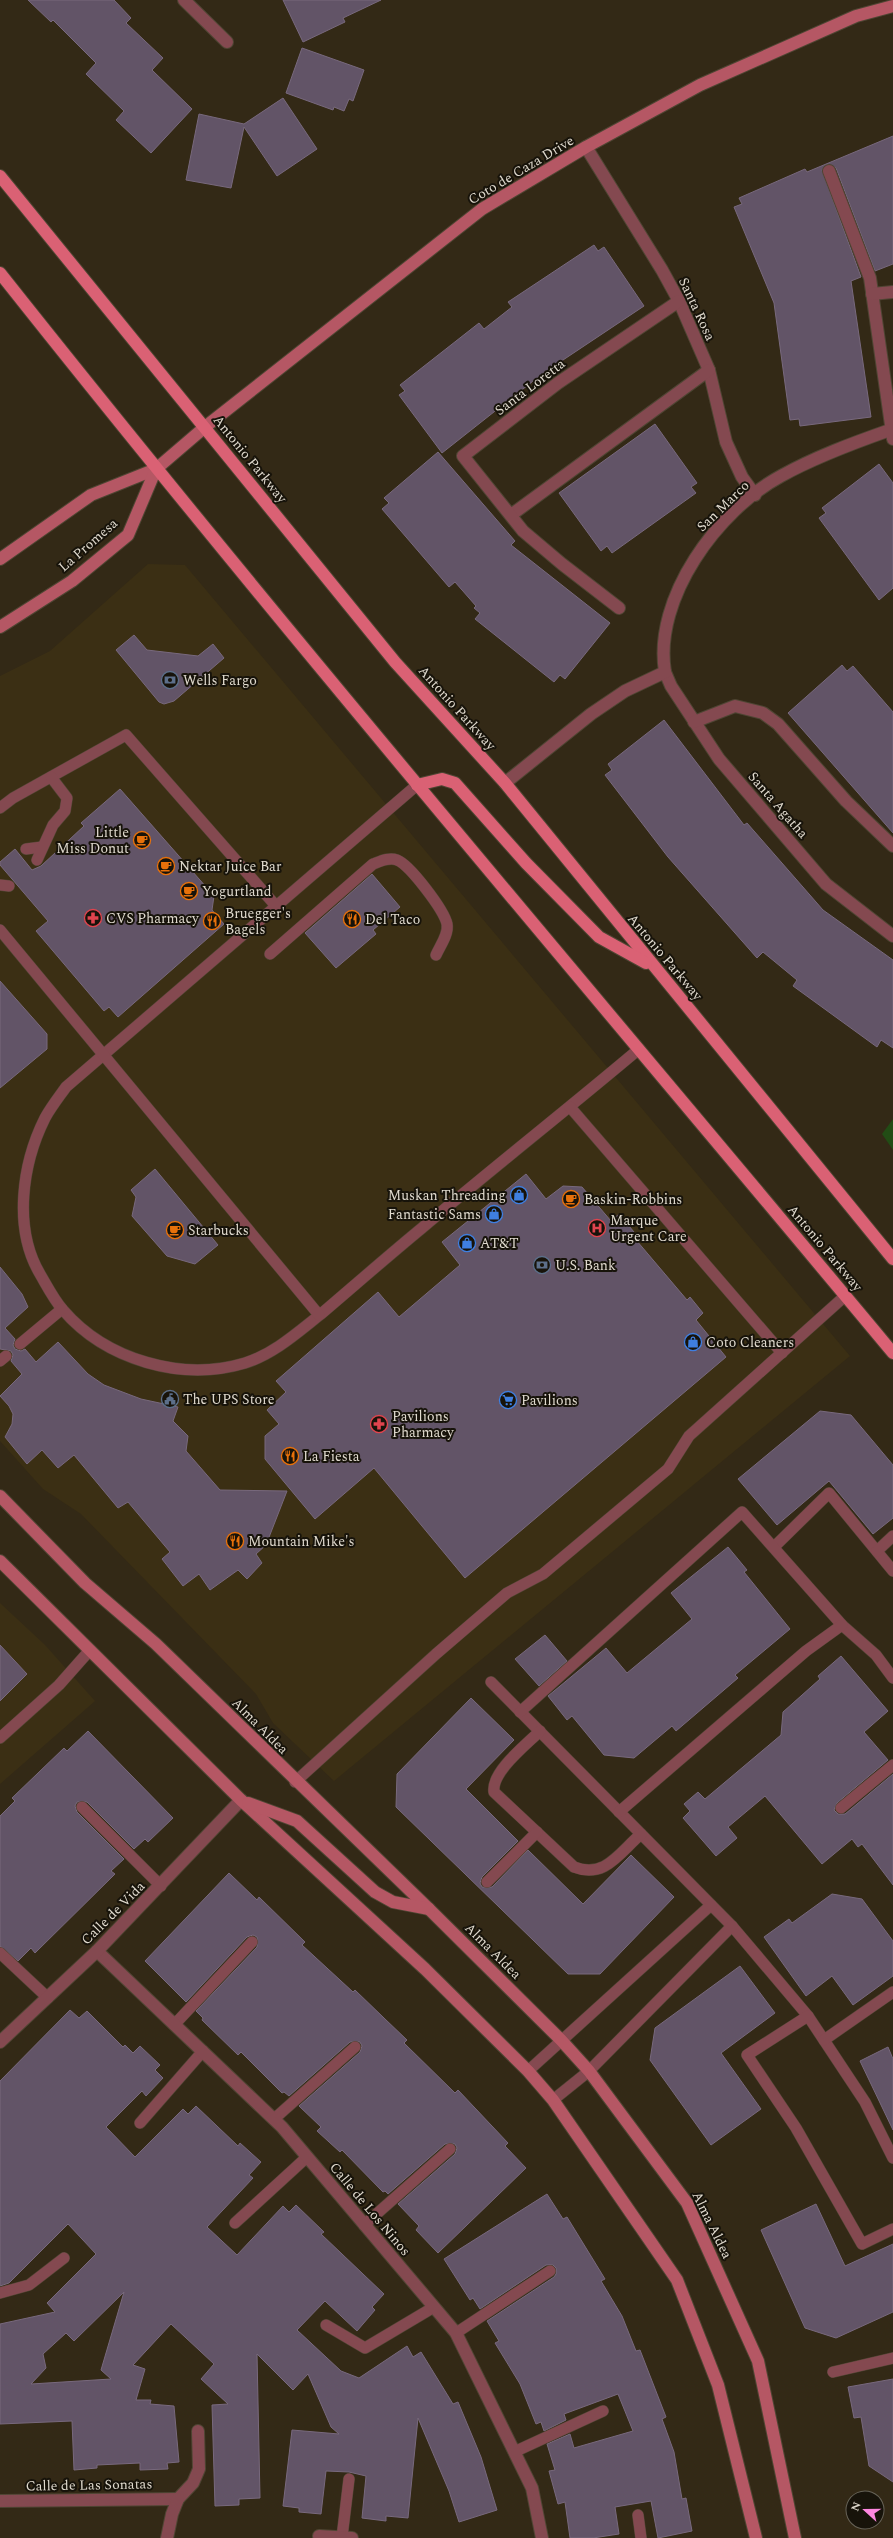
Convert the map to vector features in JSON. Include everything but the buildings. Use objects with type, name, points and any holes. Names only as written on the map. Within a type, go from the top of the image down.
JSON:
[{"type":"main road","name":"Coto de Caza Drive","points":[[156,469],[205,426],[482,209],[586,147],[700,85],[856,16],[893,6]]},
{"type":"main road","name":"Antonio Parkway","points":[[0,176],[205,426],[395,662],[505,783],[652,966],[700,1021],[893,1259]]},
{"type":"main road","name":"Antonio Parkway","points":[[0,273],[156,469],[417,785],[640,1049],[893,1353]]},
{"type":"main road","points":[[0,559],[91,495],[156,469]]},
{"type":"main road","name":"La Promesa","points":[[0,627],[72,581],[128,534],[156,469]]},
{"type":"main road","points":[[417,785],[442,779],[455,783],[526,863],[598,937],[652,966]]},
{"type":"main road","name":"Alma Aldea","points":[[0,1496],[85,1583],[156,1644],[295,1782],[429,1909],[561,2040],[588,2071],[687,2203],[758,2361],[795,2538]]},
{"type":"main road","points":[[0,1561],[241,1800],[425,1969],[528,2070],[553,2100],[677,2280],[718,2384],[756,2538]]},
{"type":"main road","points":[[241,1800],[297,1821],[374,1892],[393,1902],[429,1909]]},
{"type":"street","points":[[184,0],[227,42]]},
{"type":"street","name":"Santa Rosa","points":[[586,147],[662,270],[679,301],[709,370],[726,442],[742,477],[755,495]]},
{"type":"street","points":[[829,171],[870,278],[892,435]]},
{"type":"street","points":[[872,294],[893,292]]},
{"type":"street","name":"Santa Loretta","points":[[619,608],[538,545],[511,515],[463,456],[558,384],[679,301]]},
{"type":"street","points":[[511,515],[709,370]]},
{"type":"street","name":"San Marco","points":[[665,672],[662,655],[663,638],[675,593],[702,547],[727,519],[779,477],[820,457],[892,435]]},
{"type":"street","points":[[505,783],[614,698],[665,672]]},
{"type":"street","name":"Santa Agatha","points":[[665,672],[671,686],[719,759],[826,884],[893,936]]},
{"type":"street","points":[[694,722],[735,706],[763,713],[778,724],[846,801],[893,846]]},
{"type":"street","name":"Calle de Vida","points":[[0,2042],[97,1951],[161,1886],[241,1800]]},
{"type":"street","name":"Calle de Los Ninos","points":[[97,1951],[274,2119],[456,2333],[532,2488],[542,2538]]},
{"type":"street","points":[[167,2538],[172,2514],[178,2499],[193,2482],[199,2469],[198,2431]]},
{"type":"street","name":"Calle de Las Sonatas","points":[[0,2501],[178,2499]]},
{"type":"street","points":[[318,2537],[347,2538]]},
{"type":"lane","points":[[0,808],[13,798],[126,735],[276,906]]},
{"type":"lane","points":[[37,860],[52,825],[65,811],[67,798],[51,777]]},
{"type":"lane","points":[[417,785],[66,1087],[45,1118],[29,1157],[24,1192],[25,1230],[34,1264],[62,1309],[104,1345],[139,1360],[173,1368],[189,1369],[212,1369],[247,1363],[280,1346],[319,1315],[640,1049]]},
{"type":"lane","points":[[26,850],[42,847]]},
{"type":"lane","points":[[270,954],[373,864],[390,859],[404,864],[443,913],[447,925],[444,941],[436,955]]},
{"type":"lane","points":[[0,930],[319,1315]]},
{"type":"lane","points":[[570,1107],[782,1353]]},
{"type":"lane","points":[[295,1782],[436,1654],[508,1594],[543,1574],[668,1468],[690,1436],[845,1296]]},
{"type":"lane","points":[[20,1344],[62,1309]]},
{"type":"lane","points":[[774,1547],[829,1493],[893,1571]]},
{"type":"lane","points":[[520,1712],[742,1512],[842,1625],[876,1655],[893,1678]]},
{"type":"lane","points":[[876,1551],[893,1536]]},
{"type":"lane","points":[[619,1812],[806,1650],[842,1625]]},
{"type":"lane","points":[[0,1738],[59,1685],[90,1650]]},
{"type":"lane","points":[[491,1682],[732,1926],[808,2016],[865,2102],[893,2158]]},
{"type":"lane","points":[[540,1731],[501,1770],[493,1785],[494,1792],[574,1867],[589,1871],[602,1869],[641,1834]]},
{"type":"lane","points":[[840,1808],[893,1765]]},
{"type":"lane","points":[[82,1807],[161,1886]]},
{"type":"lane","points":[[487,1882],[537,1832]]},
{"type":"lane","points":[[528,2070],[711,1905]]},
{"type":"lane","points":[[553,2100],[588,2071],[732,1926]]},
{"type":"lane","points":[[174,2025],[252,1942]]},
{"type":"lane","points":[[0,1953],[48,1998]]},
{"type":"lane","points":[[824,2040],[893,1992]]},
{"type":"lane","points":[[808,2016],[747,2055],[796,2128],[862,2244],[893,2229]]},
{"type":"lane","points":[[274,2119],[355,2047]]},
{"type":"lane","points":[[140,2123],[203,2051]]},
{"type":"lane","points":[[364,2225],[450,2149]]},
{"type":"lane","points":[[235,2223],[307,2157]]},
{"type":"lane","points":[[0,2293],[29,2285],[64,2258]]},
{"type":"lane","points":[[456,2333],[550,2271]]},
{"type":"lane","points":[[326,2325],[365,2348],[434,2307]]},
{"type":"lane","points":[[833,2372],[893,2358]]},
{"type":"lane","points":[[514,2452],[603,2411]]},
{"type":"lane","points":[[347,2538],[349,2479]]},
{"type":"lane","points":[[638,2515],[641,2538]]},
{"type":"shaded area","points":[[148,564],[185,565],[850,1356],[334,1781],[273,1723],[256,1694],[81,1514],[43,1489],[0,1441],[0,676],[50,651]]},
{"type":"shaded area","points":[[0,1603],[45,1645],[95,1701],[0,1784]]},
{"type":"green space","points":[[893,1119],[893,1150],[882,1134]]},
{"type":"place","name":"Wells Fargo","points":[[170,680]]},
{"type":"place","name":"Little Miss Donut","points":[[142,840]]},
{"type":"place","name":"Nektar Juice Bar","points":[[166,866]]},
{"type":"place","name":"Yogurtland","points":[[189,891]]},
{"type":"place","name":"CVS Pharmacy","points":[[93,918]]},
{"type":"place","name":"Del Taco","points":[[352,919]]},
{"type":"place","name":"Bruegger's Bagels","points":[[212,921]]},
{"type":"place","name":"Muskan Threading","points":[[519,1195]]},
{"type":"place","name":"Baskin-Robbins","points":[[571,1199]]},
{"type":"place","name":"Fantastic Sams","points":[[494,1214]]},
{"type":"place","name":"Marque Urgent Care","points":[[597,1228]]},
{"type":"place","name":"Starbucks","points":[[175,1230]]},
{"type":"place","name":"AT&T","points":[[467,1243]]},
{"type":"place","name":"U.S. Bank","points":[[542,1265]]},
{"type":"place","name":"Coto Cleaners","points":[[693,1342]]},
{"type":"place","name":"The UPS Store","points":[[170,1399]]},
{"type":"place","name":"Pavilions","points":[[508,1400]]},
{"type":"place","name":"Pavilions Pharmacy","points":[[379,1424]]},
{"type":"place","name":"La Fiesta","points":[[290,1456]]},
{"type":"place","name":"Mountain Mike's","points":[[235,1541]]}]
